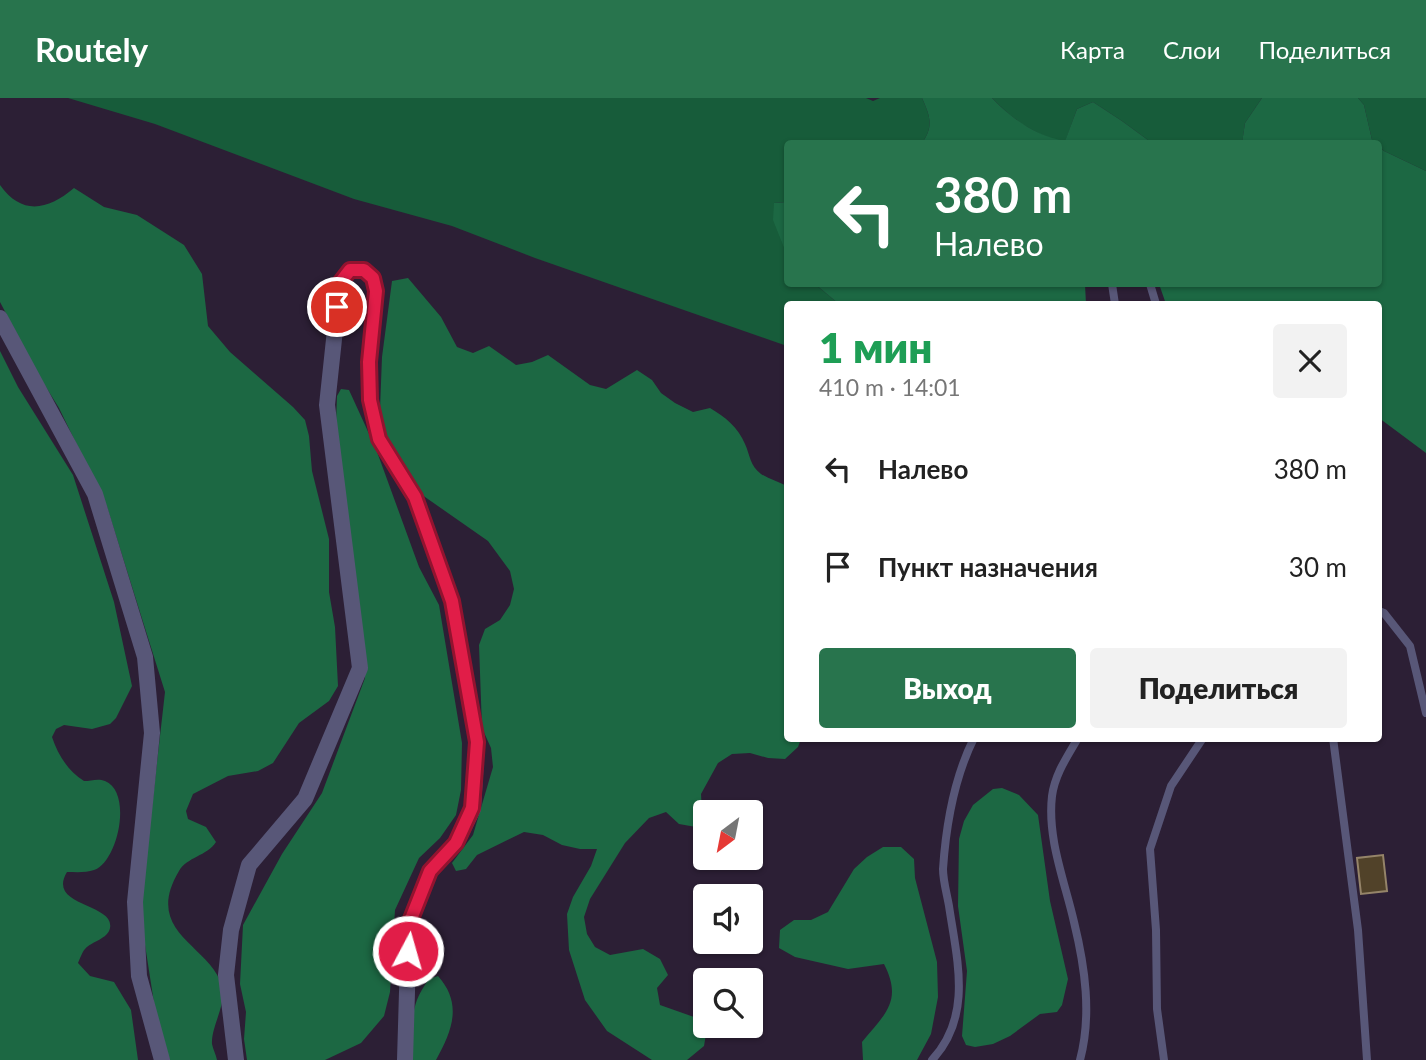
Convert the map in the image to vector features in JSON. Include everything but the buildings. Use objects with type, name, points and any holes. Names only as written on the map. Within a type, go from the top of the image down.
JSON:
[{"type":"street","points":[[236,1060],[226,975],[231,930],[249,865],[305,799],[360,668],[327,405],[340,283],[350,270],[364,270],[373,278],[376,291],[369,362],[370,400],[379,439],[415,497],[452,601],[477,742],[472,808],[456,843],[430,871],[409,924],[405,1060]]},
{"type":"street","points":[[0,318],[95,494],[145,657],[152,733],[136,914],[139,976],[162,1060]]},
{"type":"lane","points":[[1382,612],[1410,646],[1426,713]]},
{"type":"lane","points":[[932,1060],[942,1050],[958,1015],[959,970],[943,871],[954,790],[972,742]]},
{"type":"lane","points":[[1076,742],[1061,766],[1052,797],[1053,828],[1060,876],[1074,922],[1086,984],[1086,1029],[1080,1060]]},
{"type":"lane","points":[[1164,1060],[1157,1009],[1156,930],[1150,849],[1171,786],[1200,742]]},
{"type":"lane","points":[[1334,742],[1358,930],[1367,1060]]},
{"type":"green space","points":[[68,98],[866,98],[873,101],[880,98],[922,98],[929,116],[924,140],[784,140],[784,202],[774,203],[784,243],[784,287],[819,287],[835,301],[784,301],[784,345],[535,258],[452,226],[354,199],[155,124]]},
{"type":"green space","points":[[922,98],[992,98],[1025,126],[1060,140],[924,140],[930,121]]},
{"type":"green space","points":[[992,98],[1262,98],[1245,123],[1243,140],[1148,140],[1093,102],[1077,109],[1066,140],[1058,140],[1025,126]]},
{"type":"green space","points":[[1262,98],[1358,98],[1364,105],[1372,140],[1242,140],[1245,123]]},
{"type":"green space","points":[[1358,98],[1426,98],[1426,171],[1384,151],[1382,140],[1372,140],[1364,105]]},
{"type":"green space","points":[[1093,102],[1148,140],[1065,140],[1077,109]]},
{"type":"green space","points":[[1382,149],[1426,171],[1426,453],[1382,420],[1382,301],[1165,301],[1160,287],[1382,287]]},
{"type":"green space","points":[[0,185],[17,202],[36,206],[55,201],[74,188],[104,207],[137,215],[184,245],[202,274],[208,326],[230,352],[305,420],[309,436],[312,471],[329,539],[329,592],[335,627],[338,686],[329,701],[299,723],[273,763],[258,771],[228,776],[193,794],[186,811],[188,819],[206,827],[216,842],[183,866],[170,892],[169,909],[173,924],[205,959],[222,986],[222,1000],[212,1037],[217,1060],[170,1060],[159,1035],[143,932],[142,895],[165,692],[107,507],[59,408],[0,302]]},
{"type":"green space","points":[[784,202],[784,248],[773,220],[774,203]]},
{"type":"green space","points":[[408,278],[441,317],[457,347],[473,353],[489,346],[516,365],[548,355],[590,385],[606,389],[637,370],[652,380],[661,393],[675,403],[693,412],[710,408],[726,419],[742,438],[757,471],[784,485],[784,742],[800,742],[798,747],[785,759],[750,753],[732,754],[718,763],[701,794],[701,800],[693,800],[693,826],[679,824],[666,812],[649,818],[625,843],[590,899],[584,917],[587,934],[595,947],[610,955],[643,949],[660,959],[668,975],[657,988],[660,1005],[693,1017],[693,1038],[705,1038],[704,1046],[687,1060],[652,1060],[607,1031],[585,1000],[569,950],[567,914],[597,849],[562,845],[543,835],[524,832],[477,855],[466,869],[456,871],[452,863],[473,835],[493,767],[491,748],[482,728],[479,645],[485,629],[500,620],[510,605],[514,589],[510,571],[488,541],[415,490],[388,443],[380,409],[382,357],[392,281]]},
{"type":"green space","points":[[819,287],[1085,287],[1086,301],[835,301]]},
{"type":"green space","points":[[0,351],[18,387],[73,475],[114,602],[132,686],[116,718],[110,724],[92,729],[64,725],[56,729],[52,737],[73,772],[84,781],[105,781],[114,788],[118,798],[119,827],[110,854],[103,864],[94,870],[67,872],[63,883],[66,892],[73,899],[109,920],[109,932],[85,949],[78,963],[90,976],[114,982],[131,1010],[138,1060],[0,1060]]},
{"type":"green space","points":[[341,389],[349,390],[376,449],[419,567],[439,605],[462,743],[461,790],[456,815],[440,838],[419,858],[395,910],[390,992],[384,1016],[361,1043],[325,1060],[247,1060],[244,1039],[246,1012],[240,984],[243,925],[282,854],[322,793],[365,678],[360,614],[336,423],[337,396]]},
{"type":"green space","points":[[1002,788],[1019,795],[1038,815],[1050,901],[1068,979],[1062,1005],[1057,1012],[1040,1014],[1010,1036],[993,1044],[975,1047],[966,1045],[962,1036],[967,971],[958,906],[959,839],[964,821],[973,805],[993,789]]},
{"type":"green space","points":[[883,847],[901,847],[914,859],[915,878],[937,962],[938,997],[931,1034],[917,1060],[863,1060],[862,1042],[884,1015],[891,998],[892,988],[884,964],[848,969],[795,957],[779,948],[780,930],[794,920],[811,920],[828,912],[854,869]]},
{"type":"green space","points":[[438,976],[446,986],[453,1007],[447,1039],[436,1060],[412,1060],[414,1009],[429,979]]},
{"type":"route","points":[[337,307],[340,283],[350,270],[364,270],[373,278],[376,291],[369,362],[370,400],[379,439],[415,497],[452,601],[477,742],[472,808],[456,843],[430,871],[409,924],[408,951]]}]
